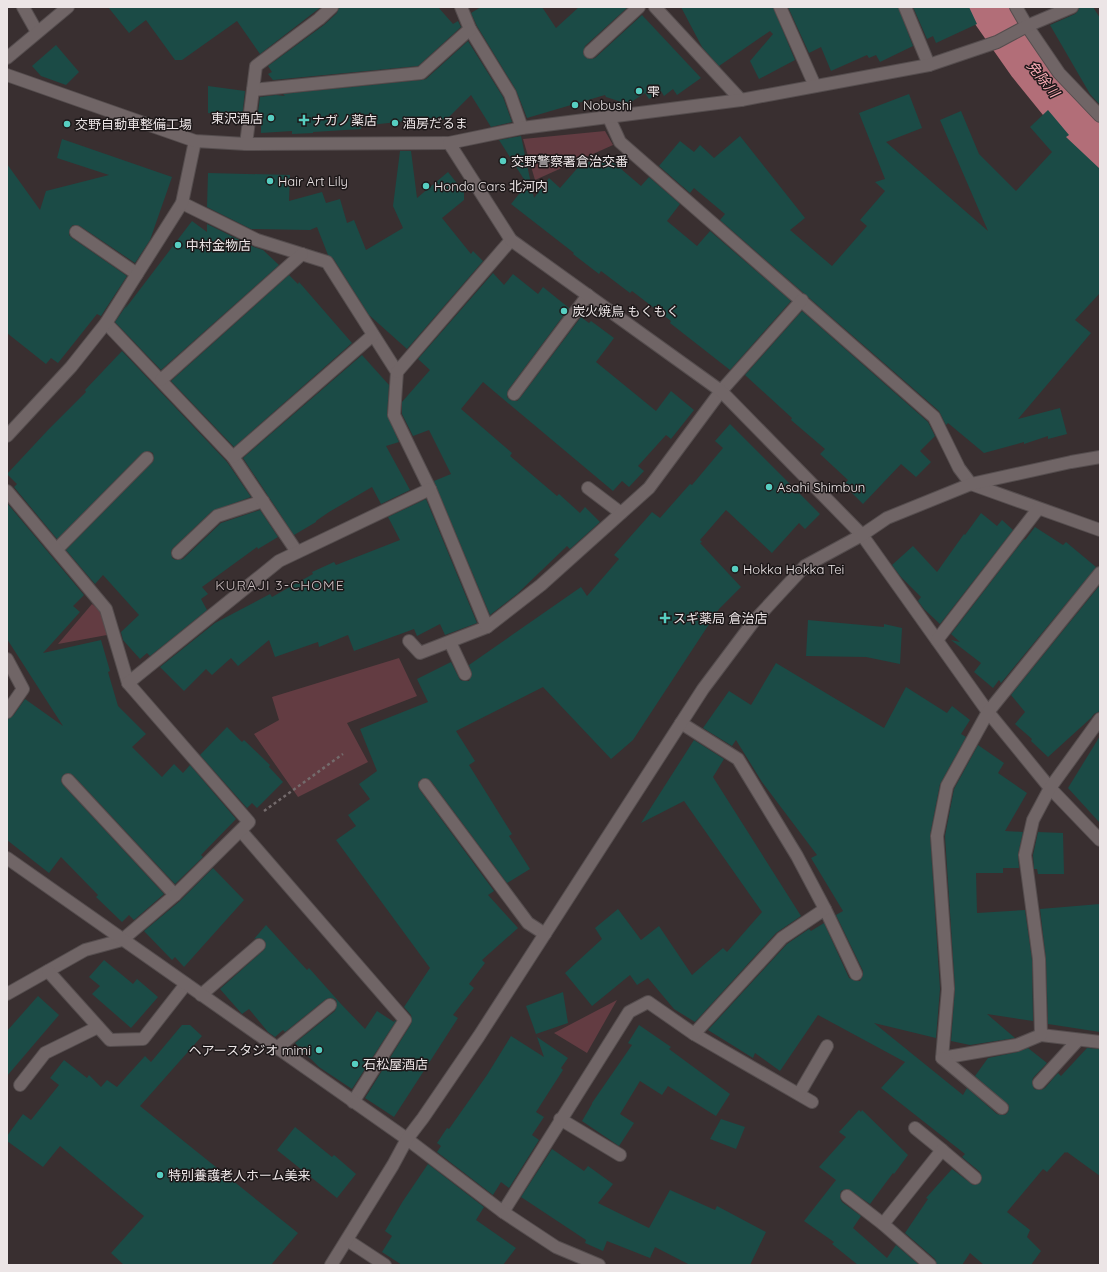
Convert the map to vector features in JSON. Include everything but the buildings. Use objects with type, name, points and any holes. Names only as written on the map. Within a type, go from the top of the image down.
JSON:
[{"type":"street","points":[[23,7],[37,32]]},
{"type":"street","points":[[7,58],[68,7]]},
{"type":"street","points":[[246,144],[256,66],[319,19],[332,7]]},
{"type":"street","points":[[461,7],[470,28],[510,94],[522,128]]},
{"type":"street","points":[[590,52],[639,7]]},
{"type":"street","points":[[655,7],[741,100]]},
{"type":"street","points":[[780,7],[815,86]]},
{"type":"street","points":[[905,7],[928,65]]},
{"type":"street","points":[[1016,7],[1026,26],[1059,73],[1100,116]]},
{"type":"street","points":[[7,75],[195,141],[246,144],[448,143],[522,128],[741,100],[928,65],[997,42],[1026,26],[1072,7]]},
{"type":"street","points":[[253,90],[421,73],[470,28]]},
{"type":"street","points":[[609,118],[620,142],[934,417],[959,468],[971,484],[1100,530]]},
{"type":"street","points":[[7,436],[71,367],[106,323],[182,203],[195,141]]},
{"type":"street","points":[[448,143],[511,240],[721,391],[862,535],[988,712],[1050,788],[1100,840]]},
{"type":"street","points":[[182,203],[257,240],[327,262],[397,372],[394,415],[430,489],[486,627]]},
{"type":"street","points":[[76,232],[137,274]]},
{"type":"street","points":[[397,372],[511,240]]},
{"type":"street","points":[[161,380],[302,254]]},
{"type":"street","points":[[514,394],[588,295]]},
{"type":"street","points":[[409,641],[420,653],[486,627],[541,585],[649,488],[721,391],[802,300]]},
{"type":"street","points":[[106,323],[233,457],[297,552]]},
{"type":"street","points":[[233,457],[373,334]]},
{"type":"street","points":[[331,1265],[393,1165],[407,1139],[470,1049],[703,689],[754,621],[805,566],[862,535],[887,518],[971,484],[1100,457]]},
{"type":"street","points":[[57,550],[147,458]]},
{"type":"street","points":[[588,488],[621,513]]},
{"type":"street","points":[[128,683],[279,561],[430,489]]},
{"type":"street","points":[[7,491],[106,609],[128,683],[405,1020],[352,1102]]},
{"type":"street","points":[[178,553],[217,516],[263,501]]},
{"type":"street","points":[[937,640],[1038,508]]},
{"type":"street","points":[[942,1058],[948,990],[937,836],[947,786],[988,712],[1100,573]]},
{"type":"street","points":[[450,642],[465,674]]},
{"type":"street","points":[[7,659],[23,688],[7,712]]},
{"type":"street","points":[[1041,1035],[1039,958],[1025,855],[1033,820],[1050,788],[1100,719]]},
{"type":"street","points":[[681,723],[738,759],[797,856],[856,974]]},
{"type":"street","points":[[68,780],[175,895]]},
{"type":"street","points":[[425,785],[528,923],[545,934]]},
{"type":"street","points":[[7,994],[85,950],[122,940],[175,895],[245,826]]},
{"type":"street","points":[[7,858],[352,1102],[407,1139],[503,1212],[556,1248],[598,1265]]},
{"type":"street","points":[[694,1034],[782,938],[824,909]]},
{"type":"street","points":[[201,995],[260,946]]},
{"type":"street","points":[[48,971],[110,1040],[143,1039],[186,984]]},
{"type":"street","points":[[503,1212],[560,1119],[629,1012],[648,1002],[694,1034],[812,1102]]},
{"type":"street","points":[[277,1048],[330,1005]]},
{"type":"street","points":[[20,1085],[45,1053],[98,1027]]},
{"type":"street","points":[[942,1058],[1017,1045],[1041,1035],[1100,1042]]},
{"type":"street","points":[[1039,1083],[1078,1040]]},
{"type":"street","points":[[798,1094],[827,1046]]},
{"type":"street","points":[[942,1058],[1002,1108]]},
{"type":"street","points":[[560,1119],[620,1155]]},
{"type":"street","points":[[916,1128],[975,1178]]},
{"type":"street","points":[[883,1224],[942,1150]]},
{"type":"street","points":[[847,1196],[883,1224],[930,1265]]},
{"type":"street","points":[[347,1240],[385,1265]]},
{"type":"path","points":[[245,826],[343,754]]},
{"type":"shaded area","points":[[605,131],[613,145],[535,180],[523,139]]},
{"type":"shaded area","points":[[92,604],[102,612],[107,635],[58,644]]},
{"type":"shaded area","points":[[399,658],[417,696],[347,723],[368,762],[298,797],[254,734],[279,720],[272,697]]},
{"type":"shaded area","points":[[617,1000],[587,1053],[554,1033]]},
{"type":"waterway","name":"免除川","points":[[990,7],[1030,64],[1068,111],[1100,147]]},
{"type":"place","name":"雫","points":[[639,91]]},
{"type":"place","name":"Nobushi","points":[[575,105]]},
{"type":"place","name":"東沢酒店","points":[[271,118]]},
{"type":"place","name":"ナガノ薬店","points":[[304,120]]},
{"type":"place","name":"酒房だるま","points":[[395,123]]},
{"type":"place","name":"交野自動車整備工場","points":[[67,124]]},
{"type":"place","name":"交野警察署倉治交番","points":[[503,161]]},
{"type":"place","name":"Hair Art Lily","points":[[270,181]]},
{"type":"place","name":"Honda Cars 北河内","points":[[426,186]]},
{"type":"place","name":"中村金物店","points":[[178,245]]},
{"type":"place","name":"炭火焼鳥 もくもく","points":[[564,311]]},
{"type":"place","name":"Asahi Shimbun","points":[[769,487]]},
{"type":"place","name":"Hokka Hokka Tei","points":[[735,569]]},
{"type":"place","name":"スギ薬局 倉治店","points":[[665,618]]},
{"type":"place","name":"ヘアースタジオ mimi","points":[[319,1050]]},
{"type":"place","name":"石松屋酒店","points":[[355,1064]]},
{"type":"place","name":"特別養護老人ホーム美来","points":[[160,1175]]},
{"type":"district","name":"KURAJI 3-CHOME","points":[[280,585]]}]
